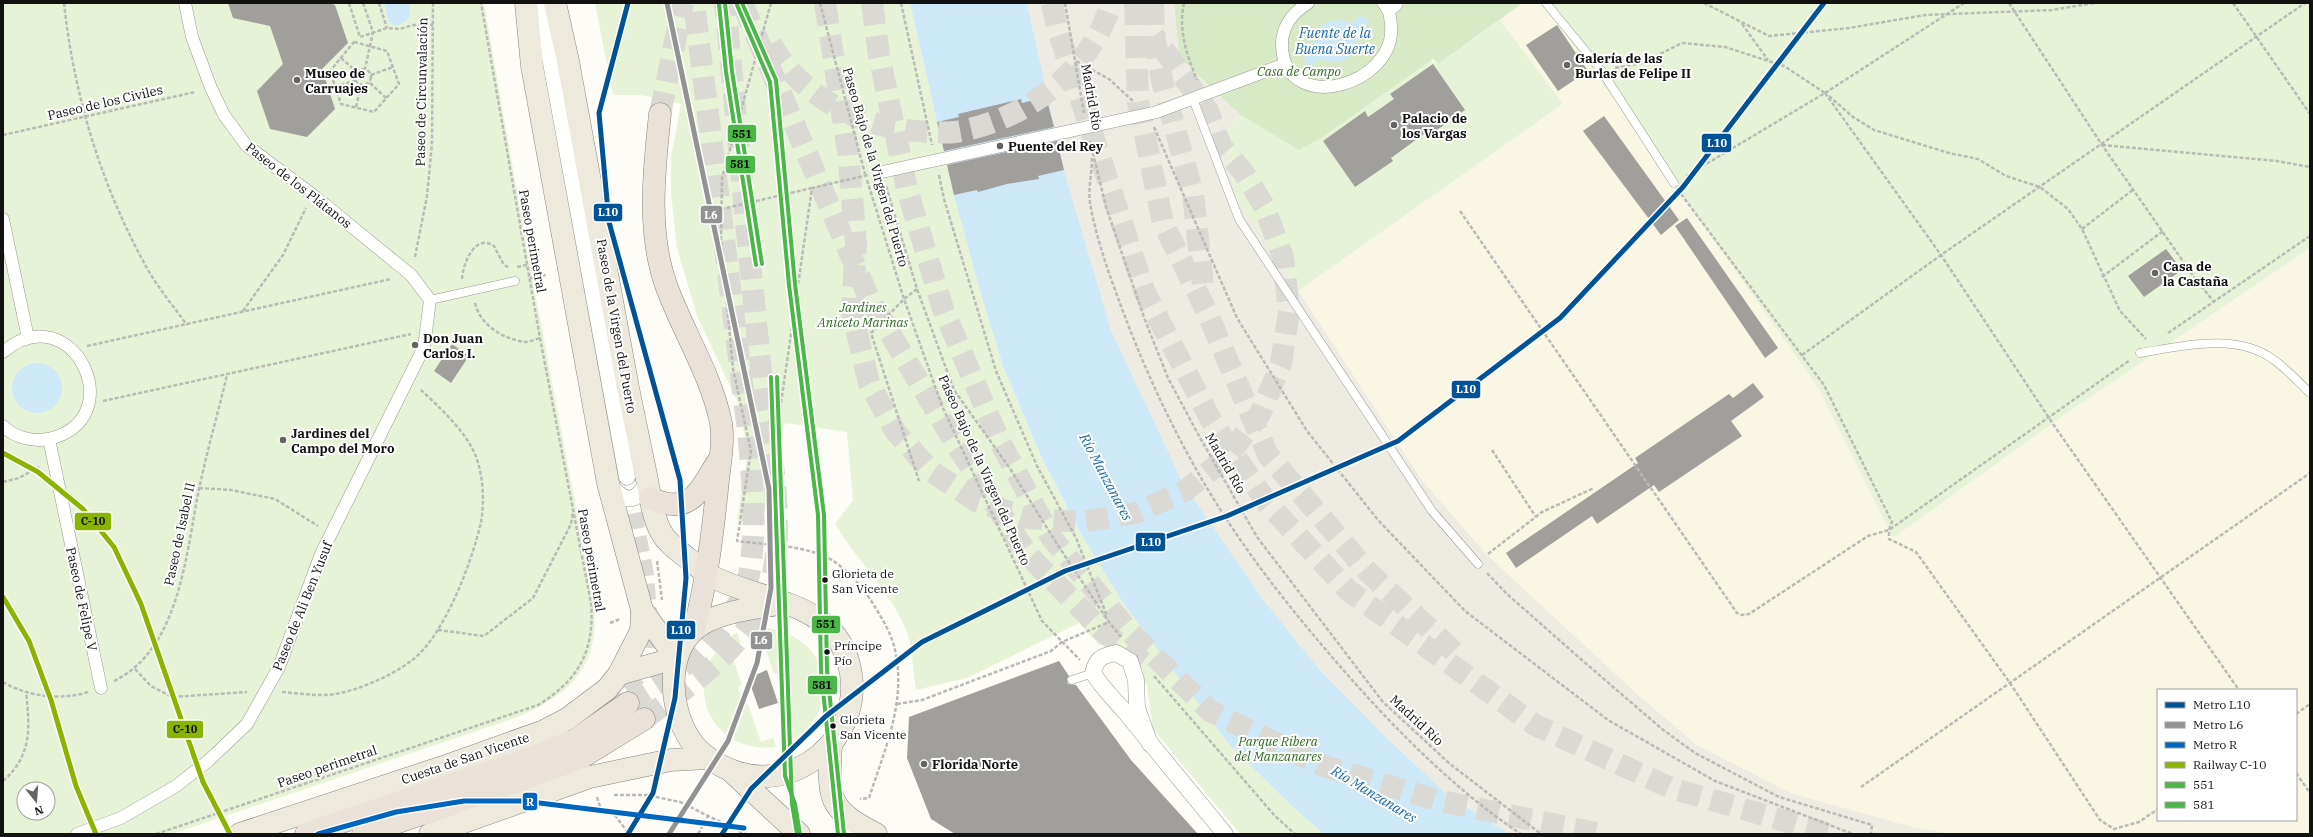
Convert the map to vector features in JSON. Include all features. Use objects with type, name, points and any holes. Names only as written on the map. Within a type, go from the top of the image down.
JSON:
[{"type":"highway","points":[[660,114],[654,168],[656,247],[666,284],[714,396],[721,425],[720,457],[708,574],[694,630]]},
{"type":"highway","points":[[649,491],[665,505],[687,502],[696,494],[720,457]]},
{"type":"highway","points":[[306,834],[529,759],[575,740],[628,703]]},
{"type":"highway","points":[[363,834],[515,782],[582,757],[644,718]]},
{"type":"main road","name":"Paseo de la Virgen del Puerto","points":[[526,3],[532,66],[617,480],[650,607],[676,658]]},
{"type":"main road","name":"Paseo de la Virgen del Puerto","points":[[555,3],[570,69],[649,491],[661,532],[671,545],[708,574],[733,585],[784,603]]},
{"type":"main road","points":[[731,771],[753,776],[775,776],[796,771],[815,760],[831,745],[845,724],[849,707],[851,674],[844,651],[821,621],[810,612],[784,603],[719,617],[694,630],[676,658],[674,687],[680,717],[694,745],[708,758],[731,771],[799,834]]},
{"type":"main road","name":"Cuesta de San Vicente","points":[[240,834],[442,767],[544,731],[567,719],[607,688],[619,674],[641,631],[650,607]]},
{"type":"main road","points":[[619,674],[676,658]]},
{"type":"main road","points":[[831,745],[829,780],[835,805],[853,822],[876,834]]},
{"type":"main road","points":[[430,834],[590,777],[671,760],[708,758]]},
{"type":"street","name":"Paseo de los Plátanos","points":[[185,3],[192,37],[211,88],[224,115],[246,145],[313,195],[411,275],[430,300]]},
{"type":"street","name":"Paseo de la Virgen del Puerto","points":[[540,3],[617,480]]},
{"type":"street","points":[[1308,3],[1290,17],[1284,31],[1282,47],[1285,64],[1294,76],[1309,86],[1332,86],[1356,81],[1374,68],[1390,41],[1391,27],[1389,5]]},
{"type":"street","points":[[882,172],[941,160],[1055,133],[1157,112],[1285,64]]},
{"type":"street","points":[[3,219],[28,338]]},
{"type":"street","name":"Paseo de Ali Ben Yusuf","points":[[77,834],[121,818],[176,786],[208,761],[247,724],[279,667],[321,554],[410,379],[424,347],[430,300]]},
{"type":"street","points":[[3,352],[11,344],[28,338],[43,337],[59,341],[72,349],[83,362],[89,377],[90,395],[85,412],[74,427],[59,436],[41,440],[23,438],[3,426]]},
{"type":"street","name":"Paseo de Felipe V","points":[[49,439],[101,688]]},
{"type":"street","points":[[617,480],[619,497],[627,499],[649,491]]},
{"type":"street","points":[[1150,744],[1137,708],[1136,680],[1130,661],[1116,653],[1101,656],[1095,663],[1093,673],[1150,744],[1225,834]]},
{"type":"lane","points":[[1546,3],[1601,70],[1674,183]]},
{"type":"lane","points":[[1198,97],[1239,219],[1432,510],[1478,564]]},
{"type":"lane","points":[[430,300],[515,280]]},
{"type":"lane","points":[[2140,353],[2198,344],[2253,348],[2274,360],[2310,393]]},
{"type":"lane","points":[[1072,680],[1093,673]]},
{"type":"lane","points":[[835,805],[846,830],[850,834]]},
{"type":"path","points":[[64,3],[68,45],[84,118],[110,190],[148,271],[187,324]]},
{"type":"path","points":[[349,3],[360,37],[387,28],[400,29],[413,25],[433,25]]},
{"type":"path","points":[[363,3],[373,32],[365,69]]},
{"type":"path","points":[[379,3],[387,28]]},
{"type":"path","name":"Paseo de Circunvalación","points":[[411,275],[427,196],[432,142],[433,3]]},
{"type":"path","name":"Paseo perimetral","points":[[156,834],[538,704],[553,696],[578,670],[585,655],[592,622],[591,602],[540,338],[481,3]]},
{"type":"path","points":[[737,541],[751,451],[733,369],[721,240],[722,178],[771,3]]},
{"type":"path","name":"Paseo Bajo de la Virgen del Puerto","points":[[820,3],[866,176],[904,299],[942,406],[1042,621],[1093,673]]},
{"type":"path","points":[[901,3],[941,160],[944,199],[996,371],[1037,466],[1076,538],[1109,622]]},
{"type":"path","name":"Madrid Río","points":[[1065,3],[1086,127],[1106,208],[1145,320],[1168,378],[1199,436],[1257,537],[1383,702],[1450,764],[1541,834]]},
{"type":"path","points":[[1184,3],[1182,20],[1187,55],[1198,97]]},
{"type":"path","points":[[1704,3],[1769,36],[1849,28],[1950,12],[1976,14],[2052,10],[2094,3]]},
{"type":"path","points":[[1964,3],[1825,93],[1674,183],[1824,385],[1892,522],[1889,530],[1889,539],[1916,552],[2010,683],[2100,820],[2114,829],[2139,822],[2157,810]]},
{"type":"path","points":[[2009,3],[2102,145],[2134,188],[2194,278],[2214,302]]},
{"type":"path","points":[[2233,3],[2310,114]]},
{"type":"path","points":[[1802,355],[1941,255],[2040,188],[2305,3]]},
{"type":"path","points":[[1741,22],[1768,61]]},
{"type":"path","points":[[354,42],[387,51],[399,84],[374,112],[341,104],[330,70],[341,58],[354,42]]},
{"type":"path","points":[[1601,70],[1642,64],[1682,43],[1725,47],[1784,66],[1825,93],[1853,117],[1874,130],[1949,153],[1978,159],[2006,176],[2040,188],[2068,208],[2082,229],[2102,277],[2120,311],[2152,345]]},
{"type":"path","points":[[341,58],[357,72]]},
{"type":"path","points":[[371,75],[393,67]]},
{"type":"path","points":[[357,72],[365,69]]},
{"type":"path","points":[[365,69],[371,75]]},
{"type":"path","points":[[357,72],[356,80],[361,86]]},
{"type":"path","points":[[370,83],[371,75]]},
{"type":"path","points":[[335,87],[356,80]]},
{"type":"path","points":[[370,83],[386,98]]},
{"type":"path","points":[[361,86],[370,83]]},
{"type":"path","points":[[356,108],[361,86]]},
{"type":"path","name":"Paseo de los Civiles","points":[[3,135],[84,118],[211,88]]},
{"type":"path","points":[[1825,93],[1941,255],[2048,417],[2162,577],[2238,689]]},
{"type":"path","points":[[2102,145],[2277,161],[2310,167]]},
{"type":"path","points":[[1093,154],[1090,202],[1107,267],[1131,334],[1162,403],[1210,493],[1244,546],[1305,627],[1380,711],[1441,771],[1521,834]]},
{"type":"path","points":[[709,212],[882,172],[917,289],[954,390],[1011,470],[1109,622],[1124,640]]},
{"type":"path","points":[[732,540],[769,546],[772,466],[812,188]]},
{"type":"path","points":[[2082,229],[2134,188]]},
{"type":"path","points":[[243,311],[283,255],[313,195]]},
{"type":"path","points":[[1460,211],[1737,613],[1742,615],[1749,614],[1868,536],[1889,530],[2048,417],[2310,236]]},
{"type":"path","points":[[2102,277],[2163,231]]},
{"type":"path","points":[[462,276],[472,250],[477,244],[484,242],[494,246],[504,265],[509,268],[528,265]]},
{"type":"path","points":[[72,349],[411,275]]},
{"type":"path","points":[[530,278],[546,275]]},
{"type":"path","points":[[917,289],[904,299],[871,333],[919,481]]},
{"type":"path","points":[[475,303],[482,320],[500,333],[526,342],[540,338]]},
{"type":"path","points":[[87,405],[427,330]]},
{"type":"path","name":"Paseo de Isabel II","points":[[3,682],[26,692],[64,696],[82,694],[101,688],[135,669],[151,650],[163,630],[182,578],[199,488],[227,374]]},
{"type":"path","points":[[135,669],[151,686],[172,697],[267,690],[323,695],[372,684],[412,661],[438,630],[462,582],[481,521],[481,472],[472,448],[443,411],[410,379]]},
{"type":"path","points":[[1492,450],[1536,517]]},
{"type":"path","points":[[3,482],[19,478],[53,459]]},
{"type":"path","points":[[1861,787],[2310,473]]},
{"type":"path","points":[[199,488],[231,490],[275,499],[330,535]]},
{"type":"path","points":[[1594,488],[1536,517],[1478,564],[1507,594],[1583,661],[1662,729],[1695,753],[1779,797],[1872,824],[1871,834]]},
{"type":"path","points":[[438,630],[484,636],[529,604],[572,524],[574,511]]},
{"type":"path","points":[[650,607],[663,603],[656,557]]},
{"type":"path","points":[[610,624],[620,619]]},
{"type":"path","points":[[897,704],[929,697],[1051,651],[1062,642],[1109,622]]},
{"type":"path","points":[[1149,670],[1275,816],[1295,834]]},
{"type":"path","points":[[3,782],[16,770],[27,745],[29,715],[26,692]]},
{"type":"path","points":[[2297,713],[2310,704]]},
{"type":"path","points":[[2297,774],[2310,793]]},
{"type":"path","points":[[590,799],[603,796]]},
{"type":"path","points":[[608,796],[647,796],[680,802],[745,834]]},
{"type":"path","points":[[597,797],[602,813],[614,814],[629,834]]},
{"type":"path","points":[[698,834],[708,816]]},
{"type":"shaded area","points":[[1027,3],[1174,3],[1179,57],[1239,114],[1224,135],[1235,194],[1421,479],[1487,555],[1635,692],[1697,745],[1791,793],[1912,827],[1953,834],[1509,834],[1449,796],[1390,741],[1318,668],[1262,598],[1183,483],[1111,330],[1064,170]]},
{"type":"shaded area","points":[[1523,3],[1541,3],[1597,75],[1819,389],[1893,538],[2070,411],[2310,248],[2310,834],[1953,834],[1912,827],[1791,793],[1697,745],[1635,692],[1487,555],[1421,479],[1298,291],[1563,104],[1500,20]]},
{"type":"green space","name":"Jardines del Campo del Moro","points":[[3,3],[484,3],[532,277],[594,602],[595,625],[587,661],[567,688],[535,709],[515,718],[172,834],[3,834]]},
{"type":"green space","points":[[595,3],[910,3],[954,195],[1003,366],[1041,456],[1081,534],[1124,603],[1507,834],[1240,834],[1153,729],[1147,686],[1108,646],[1099,645],[1079,623],[967,678],[916,690],[909,639],[900,617],[883,590],[853,551],[835,524],[853,500],[847,432],[785,423],[761,526],[737,520],[748,451],[738,403],[697,316],[677,248],[671,193],[671,158],[681,104],[641,95],[613,95]]},
{"type":"green space","name":"Casa de Campo","points":[[1174,3],[1523,3],[1438,64],[1433,59],[1321,138],[1299,150],[1239,114],[1179,57]]},
{"type":"green space","points":[[1541,3],[2310,3],[2310,248],[2070,411],[1893,538],[1819,389],[1597,75]]},
{"type":"green space","points":[[1500,20],[1563,104],[1298,291],[1235,194],[1224,135],[1239,114],[1299,149],[1427,59],[1438,64]]},
{"type":"green space","points":[[758,627],[783,632],[802,642],[815,657],[823,674],[824,693],[818,712],[805,730],[785,745],[781,736],[794,731],[781,693],[785,691],[779,673],[774,674],[761,635],[749,640],[746,629]]},
{"type":"green space","points":[[737,632],[741,643],[729,647],[742,685],[738,687],[744,705],[748,704],[761,742],[773,738],[776,747],[751,746],[731,738],[716,725],[707,708],[704,688],[708,668],[718,649]]},
{"type":"water","points":[[384,3],[410,3],[409,18],[399,25],[392,25],[388,20]]},
{"type":"water","name":"Río Manzanares","points":[[910,3],[1027,3],[1064,170],[1111,330],[1183,483],[1262,598],[1318,668],[1390,741],[1449,796],[1509,834],[1324,834],[1293,807],[1229,744],[1124,604],[1081,534],[1041,456],[1003,366],[954,195]]},
{"type":"water","name":"Fuente de la Buena Suerte","points":[[1361,16],[1367,20],[1368,26],[1363,31],[1358,31],[1357,41],[1352,54],[1342,61],[1335,62],[1318,59],[1313,66],[1306,64],[1304,56],[1308,52],[1313,52],[1315,35],[1323,24],[1336,20],[1353,23],[1356,18]]},
{"type":"water","points":[[32,363],[42,363],[55,370],[62,383],[62,393],[55,406],[42,413],[32,413],[23,409],[16,402],[12,393],[12,383],[16,374],[23,367]]},
{"type":"building","name":"Museo de Carruajes","points":[[228,3],[329,3],[335,5],[348,43],[322,69],[335,109],[307,137],[270,129],[257,91],[283,64],[270,26],[233,18]]},
{"type":"building","points":[[1557,25],[1588,71],[1558,91],[1526,45]]},
{"type":"building","name":"Palacio de los Vargas","points":[[1433,64],[1465,110],[1427,137],[1424,134],[1391,158],[1393,161],[1355,187],[1323,141],[1365,111],[1368,117],[1394,99],[1390,94]]},
{"type":"building","points":[[1046,97],[1054,127],[944,151],[937,122],[959,117],[958,114],[1021,99],[1022,103]]},
{"type":"building","points":[[1604,116],[1679,220],[1661,235],[1583,131]]},
{"type":"building","points":[[1057,141],[1064,170],[1038,176],[1039,179],[1007,184],[978,192],[977,190],[954,195],[947,165]]},
{"type":"building","points":[[1687,218],[1778,348],[1765,358],[1675,226]]},
{"type":"building","name":"Casa de la Castaña","points":[[2166,249],[2182,270],[2144,297],[2128,276]]},
{"type":"building","points":[[452,344],[469,356],[451,383],[434,371]]},
{"type":"building","points":[[1753,383],[1764,397],[1731,421],[1742,436],[1659,492],[1654,485],[1597,524],[1592,516],[1516,568],[1506,553],[1638,463],[1635,458],[1729,394],[1733,398]]},
{"type":"building","points":[[1059,661],[1069,676],[1067,679],[1068,684],[1076,685],[1131,760],[1198,834],[955,834],[931,819],[907,758],[909,717]]},
{"type":"building","points":[[767,670],[778,703],[759,709],[748,678]]},
{"type":"tunnel","points":[[660,114],[683,3]]},
{"type":"tunnel","points":[[628,703],[686,664],[695,657],[714,637],[732,613],[745,590],[751,562],[753,543],[753,505],[748,430],[694,3]]},
{"type":"tunnel","points":[[644,719],[700,677],[736,643],[751,624],[763,604],[771,582],[775,558],[777,532],[774,476],[761,370],[725,3]]},
{"type":"tunnel","points":[[742,3],[869,298],[957,446],[1028,555],[1105,633],[1145,663]]},
{"type":"tunnel","points":[[825,3],[848,151],[856,244],[852,312],[869,383],[895,431],[931,471],[976,501],[1028,518],[1082,522],[1135,513],[1185,491],[1227,457],[1260,414],[1281,364],[1289,311],[1283,257],[1264,206],[1244,173],[1221,146],[1208,111],[1154,36]]},
{"type":"tunnel","points":[[872,3],[879,55],[907,189],[943,309],[1000,442],[1051,537],[1128,630],[1210,711],[1321,765],[1436,800],[1601,834]]},
{"type":"tunnel","points":[[1052,3],[1057,27],[1145,293],[1211,420],[1267,503],[1349,591],[1535,725],[1671,788],[1830,834]]},
{"type":"tunnel","points":[[771,44],[784,64],[801,81],[819,96],[839,109],[884,126],[907,130],[955,132],[981,126],[1006,117],[1029,105],[1051,89],[1071,71],[1088,51],[1101,28],[1111,3]]},
{"type":"tunnel","points":[[1135,3],[1138,102],[1163,223],[1206,310],[1268,455],[1368,572],[1460,657]]},
{"type":"tunnel","points":[[1153,3],[1154,36],[1163,85],[1193,194],[1204,295]]},
{"type":"tunnel","points":[[612,708],[624,696],[644,668],[650,624],[646,574],[627,477]]},
{"type":"metro line","name":"L10","points":[[628,3],[599,113],[609,222],[680,480],[686,578],[675,698],[653,793],[628,834]]},
{"type":"metro line","name":"L6","points":[[667,3],[769,489],[771,588],[757,663],[728,741],[669,834]]},
{"type":"metro line","name":"L10","points":[[722,834],[751,789],[826,716],[922,642],[1065,571],[1227,516],[1398,441],[1560,318],[1683,187],[1824,3]]},
{"type":"metro line","name":"R","points":[[318,834],[396,812],[464,801],[523,801],[744,828]]},
{"type":"rail line","name":"C-10","points":[[3,453],[38,472],[83,509],[114,547],[141,604],[203,782],[230,834]]},
{"type":"rail line","name":"C-10","points":[[3,597],[29,641],[51,700],[76,786],[96,834]]},
{"type":"transit line","name":"551","points":[[725,3],[732,71],[762,264]]},
{"type":"transit line","name":"551","points":[[742,3],[776,80],[795,284],[824,515],[827,670],[844,834]]},
{"type":"transit line","name":"581","points":[[719,4],[726,72],[756,265]]},
{"type":"transit line","name":"581","points":[[737,5],[770,82],[789,285],[818,515],[821,671],[838,834]]},
{"type":"transit line","name":"581","points":[[771,377],[785,776],[795,804],[800,834]]},
{"type":"transit line","name":"551","points":[[777,377],[792,804],[797,834]]},
{"type":"place","name":"Galería de las Burlas de Felipe II","points":[[1567,65]]},
{"type":"place","name":"Museo de Carruajes","points":[[297,80]]},
{"type":"place","name":"Palacio de los Vargas","points":[[1394,125]]},
{"type":"place","name":"Puente del Rey","points":[[1000,146]]},
{"type":"place","name":"Casa de la Castaña","points":[[2155,273]]},
{"type":"place","name":"Don Juan Carlos I.","points":[[415,345]]},
{"type":"place","name":"Jardines del Campo del Moro","points":[[283,440]]},
{"type":"place","name":"Glorieta de San Vicente","points":[[825,580]]},
{"type":"place","name":"Príncipe Pío","points":[[827,652]]},
{"type":"place","name":"Glorieta San Vicente","points":[[833,726]]},
{"type":"place","name":"Florida Norte","points":[[924,764]]},
{"type":"park label","name":"Jardines Aniceto Marinas","points":[[863,314]]},
{"type":"park label","name":"Parque Ribera del Manzanares","points":[[1278,748]]}]
